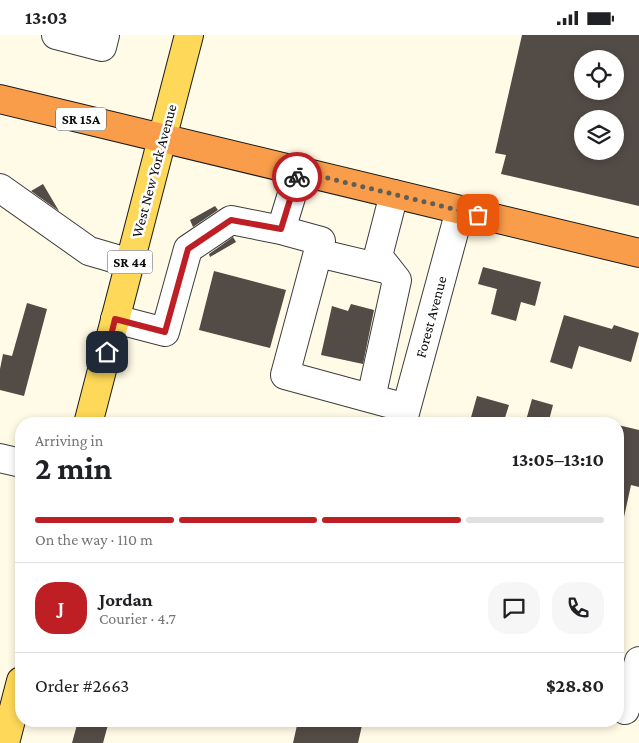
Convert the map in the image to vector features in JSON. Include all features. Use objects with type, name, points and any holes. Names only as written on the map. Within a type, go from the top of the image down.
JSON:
[{"type":"highway","name":"SR 15A","points":[[0,99],[639,253]]},
{"type":"main road","name":"West New York Avenue","points":[[90,417],[189,35]]},
{"type":"main road","points":[[5,743],[15,704]]},
{"type":"street","points":[[56,35],[102,47],[105,35]]},
{"type":"street","points":[[281,229],[299,171]]},
{"type":"street","points":[[0,188],[89,251],[130,263]]},
{"type":"street","points":[[371,398],[396,280],[378,256],[394,194]]},
{"type":"street","name":"Forest Avenue","points":[[404,416],[460,210]]},
{"type":"street","points":[[115,319],[165,332],[188,249],[231,220],[281,229],[321,241],[285,375],[371,398],[404,416]]},
{"type":"street","points":[[318,253],[389,270]]},
{"type":"street","points":[[0,457],[15,461]]},
{"type":"street","points":[[627,711],[639,661]]},
{"type":"building","points":[[522,35],[639,35],[639,206],[501,174],[506,155],[495,153]]},
{"type":"building","points":[[43,184],[59,211],[31,191]]},
{"type":"building","points":[[215,206],[218,210],[193,227],[190,220]]},
{"type":"building","points":[[233,237],[236,242],[210,257],[209,254]]},
{"type":"building","points":[[483,267],[541,282],[535,306],[521,302],[516,321],[491,314],[497,289],[478,284]]},
{"type":"building","points":[[214,271],[286,290],[270,348],[199,330]]},
{"type":"building","points":[[27,303],[47,309],[24,396],[0,390],[0,369],[3,354],[12,356]]},
{"type":"building","points":[[351,304],[374,310],[363,364],[321,355],[332,306],[348,311]]},
{"type":"building","points":[[564,315],[612,329],[614,325],[639,333],[631,362],[579,346],[572,369],[550,362]]},
{"type":"building","points":[[477,396],[509,405],[505,417],[471,417]]},
{"type":"building","points":[[532,399],[553,405],[550,417],[527,417]]},
{"type":"building","points":[[624,426],[639,430],[639,487],[631,485],[624,517]]},
{"type":"building","points":[[76,727],[107,727],[103,743],[72,743]]},
{"type":"building","points":[[297,727],[362,727],[358,743],[293,743]]},
{"type":"way so far","points":[[297,177],[299,171],[478,215]]},
{"type":"route","points":[[107,352],[115,319],[165,332],[188,249],[231,220],[281,229],[297,177]]}]
